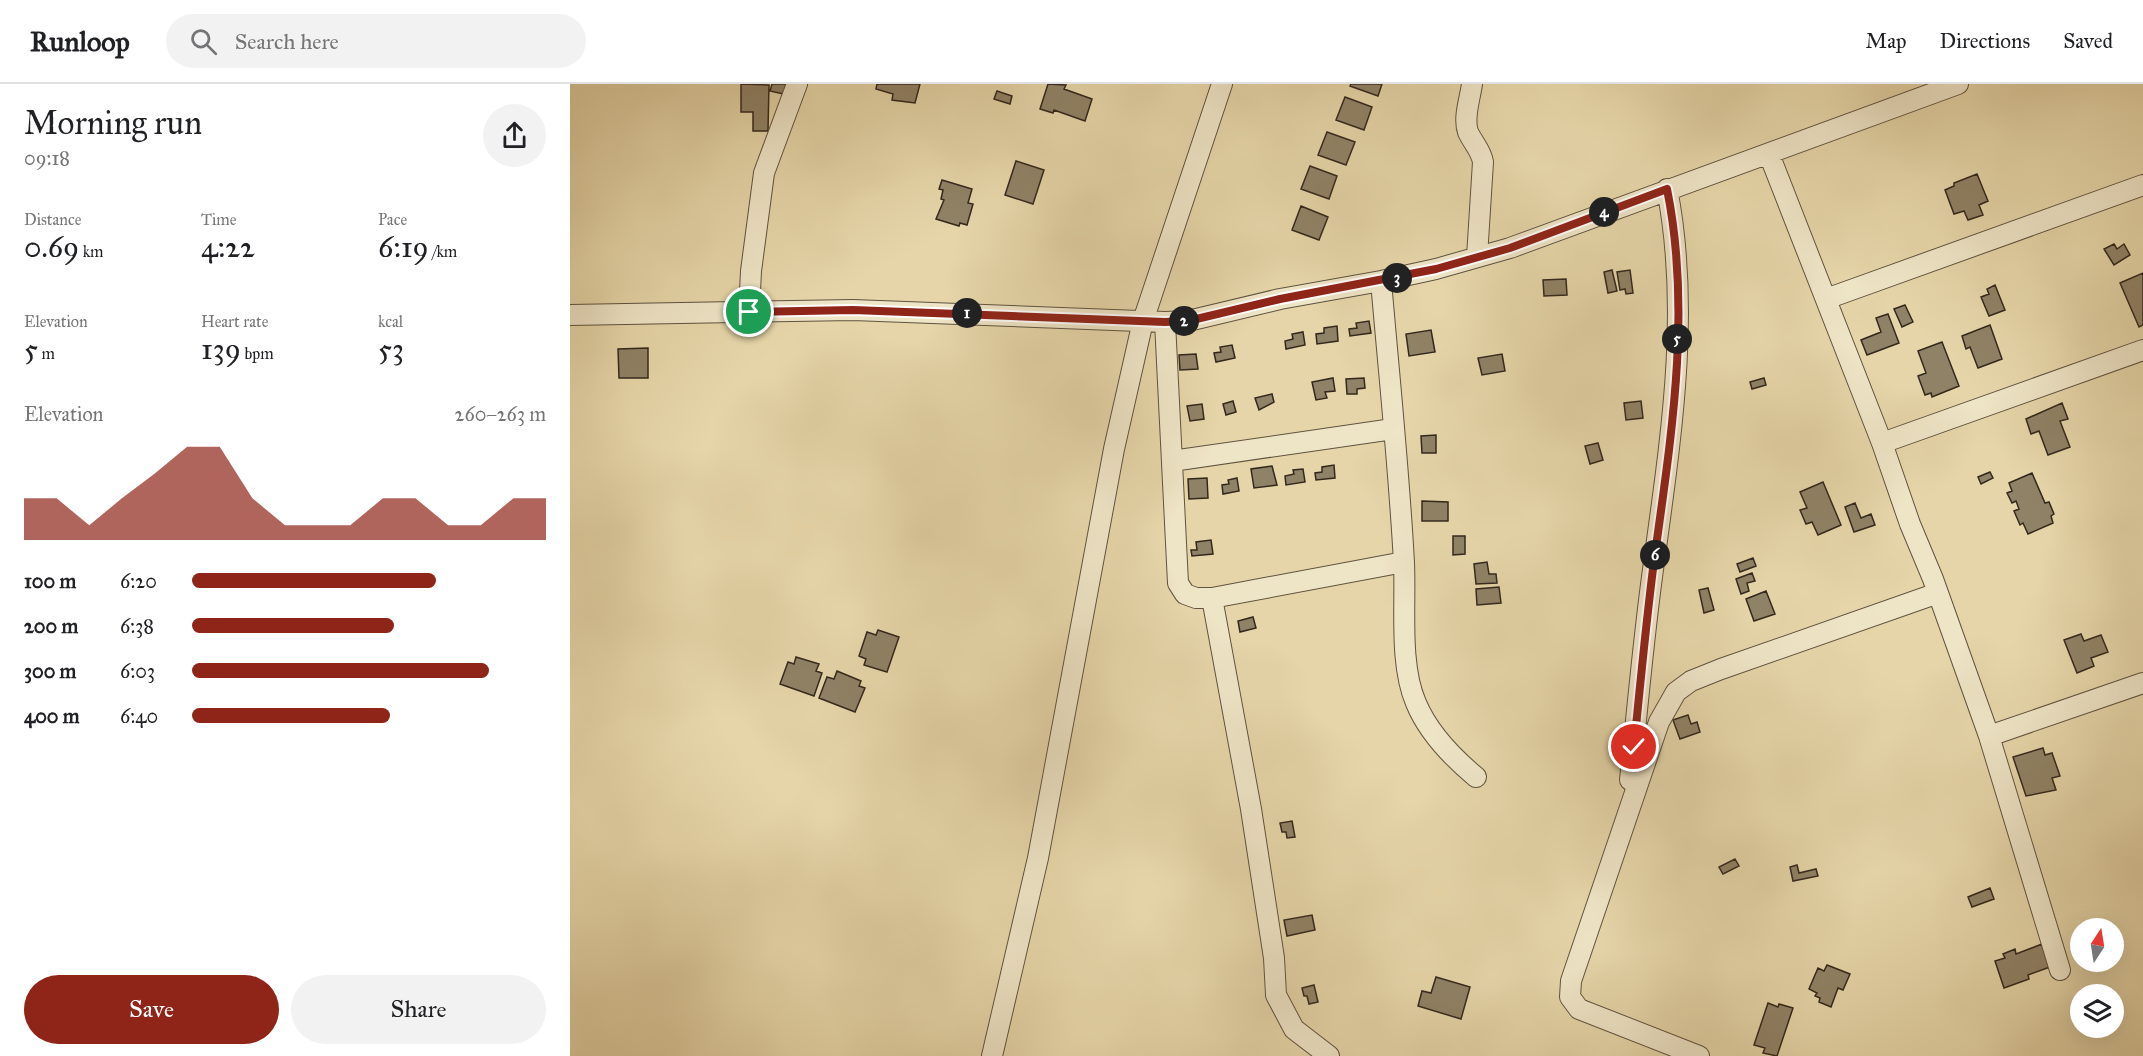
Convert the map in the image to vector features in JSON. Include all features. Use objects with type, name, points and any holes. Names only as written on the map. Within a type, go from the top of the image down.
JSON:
[{"type":"street","points":[[749,312],[750,271],[764,173],[797,84]]},
{"type":"street","points":[[992,1056],[1038,858],[1114,449],[1143,321],[1222,84]]},
{"type":"street","points":[[1472,84],[1466,122],[1468,132],[1482,154],[1483,162],[1477,257]]},
{"type":"street","points":[[570,315],[853,310],[1188,321],[1280,299],[1381,281],[1510,248],[1958,84]]},
{"type":"street","points":[[1769,154],[1882,443],[1989,736],[2060,970]]},
{"type":"street","points":[[1826,299],[2143,185]]},
{"type":"street","points":[[1627,813],[1647,613],[1675,395],[1678,326],[1676,251],[1667,189]]},
{"type":"street","points":[[1381,281],[1404,562],[1406,650],[1410,681],[1416,703],[1428,725],[1455,760],[1476,777]]},
{"type":"street","points":[[1165,322],[1178,583],[1185,594],[1196,598],[1212,598],[1404,562]]},
{"type":"street","points":[[1882,443],[2143,350]]},
{"type":"street","points":[[1172,461],[1393,429]]},
{"type":"street","points":[[1699,1056],[1579,1009],[1570,997],[1571,981],[1583,942],[1659,722],[1676,692],[1691,681],[1938,593]]},
{"type":"street","points":[[1212,598],[1251,809],[1274,958],[1276,995],[1294,1029],[1329,1056]]},
{"type":"street","points":[[1989,736],[2143,683]]},
{"type":"building","points":[[741,84],[769,85],[768,131],[753,131],[753,112],[741,112]]},
{"type":"building","points":[[772,84],[786,84],[784,94],[770,91]]},
{"type":"building","points":[[877,84],[920,84],[915,103],[892,100],[893,94],[876,89]]},
{"type":"building","points":[[1048,84],[1066,85],[1064,89],[1092,99],[1085,121],[1054,110],[1053,113],[1040,109]]},
{"type":"building","points":[[1351,84],[1382,84],[1378,96],[1350,86]]},
{"type":"building","points":[[997,91],[1012,96],[1010,104],[994,99]]},
{"type":"building","points":[[1345,97],[1372,107],[1364,130],[1336,120]]},
{"type":"building","points":[[1327,132],[1355,142],[1346,165],[1318,155]]},
{"type":"building","points":[[1016,161],[1044,170],[1033,204],[1005,195]]},
{"type":"building","points":[[1310,166],[1337,176],[1329,199],[1301,189]]},
{"type":"building","points":[[1977,174],[1988,201],[1979,205],[1983,215],[1968,220],[1964,211],[1954,214],[1945,190],[1954,186],[1954,183]]},
{"type":"building","points":[[942,180],[972,189],[968,203],[973,204],[967,225],[960,223],[959,226],[936,219],[944,200],[941,199],[943,190],[939,189]]},
{"type":"building","points":[[1301,206],[1328,217],[1319,240],[1292,230]]},
{"type":"building","points":[[2114,244],[2117,249],[2124,244],[2130,255],[2114,265],[2104,249]]},
{"type":"building","points":[[1612,270],[1617,291],[1608,293],[1604,272]]},
{"type":"building","points":[[1630,270],[1633,293],[1626,294],[1625,289],[1620,290],[1617,272]]},
{"type":"building","points":[[2143,273],[2143,325],[2139,327],[2120,283]]},
{"type":"building","points":[[1566,279],[1567,295],[1544,296],[1543,280]]},
{"type":"building","points":[[1995,285],[2005,310],[1989,316],[1981,297],[1989,294],[1987,289]]},
{"type":"building","points":[[1905,305],[1913,322],[1902,327],[1894,309]]},
{"type":"building","points":[[1888,314],[1899,343],[1867,355],[1861,340],[1881,332],[1876,318]]},
{"type":"building","points":[[1369,321],[1371,333],[1350,336],[1349,329],[1357,328],[1356,323]]},
{"type":"building","points":[[1990,325],[2002,359],[1978,368],[1970,347],[1966,349],[1962,336]]},
{"type":"building","points":[[1337,326],[1338,341],[1317,344],[1316,334],[1324,333],[1324,328]]},
{"type":"building","points":[[1431,330],[1435,352],[1409,356],[1406,334]]},
{"type":"building","points":[[1303,332],[1305,345],[1286,349],[1285,341],[1293,339],[1292,334]]},
{"type":"building","points":[[1942,342],[1959,386],[1932,397],[1931,393],[1925,395],[1918,376],[1926,373],[1918,351]]},
{"type":"building","points":[[1232,345],[1235,358],[1216,362],[1214,353],[1221,352],[1220,347]]},
{"type":"building","points":[[648,348],[648,378],[619,378],[618,349]]},
{"type":"building","points":[[1196,354],[1198,369],[1180,370],[1179,355]]},
{"type":"building","points":[[1502,354],[1505,371],[1482,375],[1478,358]]},
{"type":"building","points":[[1333,378],[1335,391],[1325,392],[1327,398],[1316,400],[1312,382]]},
{"type":"building","points":[[1364,378],[1365,388],[1357,389],[1357,394],[1347,394],[1346,379]]},
{"type":"building","points":[[1764,378],[1766,385],[1752,389],[1750,382]]},
{"type":"building","points":[[1272,394],[1274,402],[1259,410],[1255,398]]},
{"type":"building","points":[[1233,401],[1236,412],[1226,415],[1223,404]]},
{"type":"building","points":[[1641,401],[1643,418],[1626,420],[1624,403]]},
{"type":"building","points":[[2062,403],[2068,419],[2060,421],[2070,447],[2048,455],[2039,431],[2031,434],[2026,419]]},
{"type":"building","points":[[1202,404],[1204,419],[1190,421],[1187,406]]},
{"type":"building","points":[[1436,435],[1436,453],[1422,453],[1421,436]]},
{"type":"building","points":[[1598,443],[1603,460],[1590,464],[1585,446]]},
{"type":"building","points":[[1334,465],[1335,478],[1316,480],[1315,473],[1322,472],[1322,467]]},
{"type":"building","points":[[1272,466],[1277,485],[1254,488],[1251,469]]},
{"type":"building","points":[[1303,469],[1305,482],[1286,485],[1285,476],[1294,474],[1293,470]]},
{"type":"building","points":[[1990,472],[1993,478],[1981,484],[1978,477]]},
{"type":"building","points":[[2032,473],[2045,503],[2049,502],[2054,514],[2051,516],[2053,523],[2028,534],[2023,523],[2020,525],[2014,511],[2019,509],[2016,501],[2012,503],[2007,493],[2012,491],[2009,483]]},
{"type":"building","points":[[1207,478],[1208,498],[1189,499],[1188,479]]},
{"type":"building","points":[[1237,478],[1239,491],[1223,494],[1222,485],[1229,484],[1228,480]]},
{"type":"building","points":[[1823,482],[1841,525],[1818,535],[1812,522],[1806,524],[1800,510],[1807,508],[1800,492]]},
{"type":"building","points":[[1422,501],[1448,502],[1448,521],[1422,521]]},
{"type":"building","points":[[1855,503],[1861,518],[1871,514],[1875,525],[1854,532],[1845,507]]},
{"type":"building","points":[[1453,536],[1465,536],[1465,554],[1453,555]]},
{"type":"building","points":[[1211,540],[1213,554],[1192,556],[1191,550],[1197,550],[1196,542]]},
{"type":"building","points":[[1753,558],[1756,566],[1740,572],[1737,564]]},
{"type":"building","points":[[1487,562],[1489,574],[1496,574],[1497,583],[1476,584],[1474,564]]},
{"type":"building","points":[[1752,573],[1755,581],[1747,583],[1749,591],[1741,594],[1736,579]]},
{"type":"building","points":[[1499,587],[1501,603],[1477,605],[1476,589]]},
{"type":"building","points":[[1708,588],[1714,610],[1704,613],[1699,590]]},
{"type":"building","points":[[1766,591],[1775,614],[1754,621],[1746,599]]},
{"type":"building","points":[[1253,617],[1256,628],[1240,632],[1238,621]]},
{"type":"building","points":[[878,630],[899,637],[887,672],[864,665],[866,659],[859,656],[867,632],[876,635]]},
{"type":"building","points":[[2081,634],[2084,641],[2101,635],[2108,652],[2091,658],[2094,666],[2077,673],[2064,640]]},
{"type":"building","points":[[796,657],[819,664],[816,671],[822,673],[814,696],[780,684],[788,662],[794,664]]},
{"type":"building","points":[[837,671],[861,681],[859,686],[865,688],[855,712],[819,698],[827,677],[834,679]]},
{"type":"building","points":[[1688,715],[1691,724],[1697,722],[1700,732],[1680,739],[1673,720]]},
{"type":"building","points":[[2043,748],[2045,755],[2052,753],[2060,776],[2052,778],[2056,790],[2026,796],[2013,757]]},
{"type":"building","points":[[1292,821],[1295,837],[1287,838],[1286,832],[1282,832],[1280,823]]},
{"type":"building","points":[[1735,859],[1739,866],[1723,874],[1719,867]]},
{"type":"building","points":[[1797,865],[1799,873],[1816,869],[1818,876],[1793,881],[1790,867]]},
{"type":"building","points":[[1990,888],[1994,899],[1972,907],[1968,897]]},
{"type":"building","points":[[1312,915],[1315,930],[1287,936],[1284,920]]},
{"type":"building","points":[[2042,944],[2050,967],[2028,975],[2029,979],[2004,988],[1995,961],[2005,958],[2003,954],[2015,949],[2016,954]]},
{"type":"building","points":[[1827,965],[1850,974],[1843,990],[1838,988],[1831,1007],[1819,1002],[1820,998],[1815,996],[1817,993],[1809,989],[1818,968],[1824,971]]},
{"type":"building","points":[[1436,977],[1470,987],[1461,1019],[1418,1006],[1422,991],[1431,993]]},
{"type":"building","points":[[1314,985],[1318,1002],[1309,1004],[1302,988]]},
{"type":"building","points":[[1768,1003],[1778,1007],[1779,1004],[1793,1008],[1777,1056],[1763,1053],[1765,1048],[1754,1045]]},
{"type":"route","points":[[749,312],[853,310],[1188,321],[1280,299],[1436,269],[1510,248],[1667,189],[1676,251],[1678,326],[1675,395],[1647,613],[1634,747]]}]
